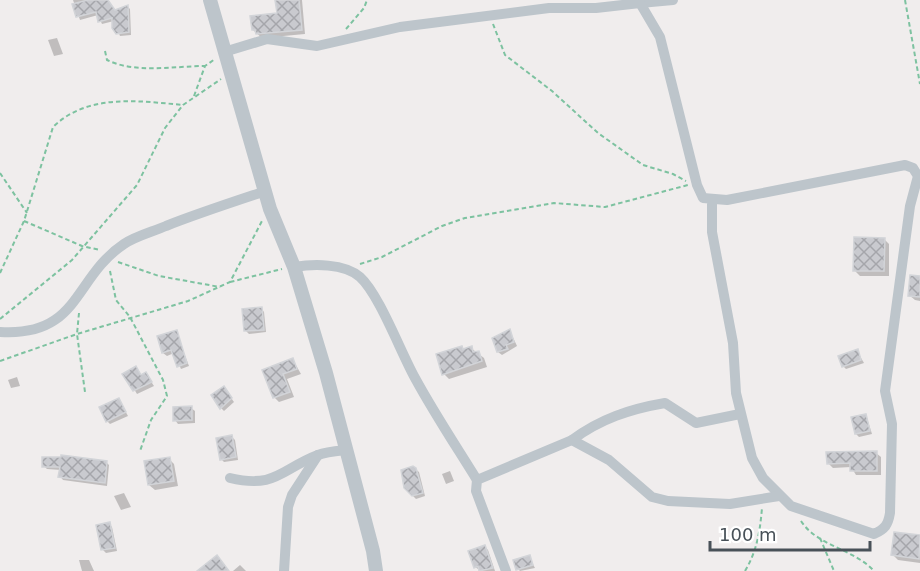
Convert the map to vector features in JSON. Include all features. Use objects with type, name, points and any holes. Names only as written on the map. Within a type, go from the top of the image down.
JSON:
[{"type":"street","points":[[210,0],[270,209],[294,267],[346,450],[373,551],[376,571]]},
{"type":"street","points":[[224,52],[267,39],[317,46],[400,27],[549,8],[596,8],[673,0]]},
{"type":"street","points":[[640,3],[660,37],[697,185],[703,198],[712,200],[905,165],[913,168],[918,176],[910,206],[885,391],[892,424],[888,524],[874,534],[791,506],[778,496],[752,458],[736,393],[733,343],[712,232],[712,200]]},
{"type":"street","points":[[0,332],[22,334],[36,331],[62,314],[87,287],[109,256],[138,237],[266,191]]},
{"type":"street","points":[[294,267],[309,264],[346,268],[360,277],[368,288],[415,378],[477,480],[476,491],[506,571]]},
{"type":"street","points":[[477,480],[572,440],[595,423],[637,408],[665,403],[696,423],[740,414]]},
{"type":"street","points":[[572,440],[609,460],[652,497],[700,504],[730,504],[778,496]]},
{"type":"street","points":[[230,478],[245,482],[278,478],[318,455],[346,450]]},
{"type":"street","points":[[284,571],[288,507],[292,495],[318,455]]},
{"type":"path","points":[[337,41],[364,8],[367,0]]},
{"type":"path","points":[[905,0],[920,84]]},
{"type":"path","points":[[346,268],[382,257],[442,226],[465,218],[554,203],[605,207],[691,184],[673,174],[642,165],[598,133],[552,91],[506,55],[490,16]]},
{"type":"path","points":[[105,51],[107,60],[116,64],[140,67],[205,66]]},
{"type":"path","points":[[194,96],[205,66],[224,52]]},
{"type":"path","points":[[0,319],[72,260],[137,186],[165,128],[183,105],[231,73]]},
{"type":"path","points":[[0,273],[27,213],[53,127],[63,118],[81,108],[103,102],[128,100],[183,105]]},
{"type":"path","points":[[0,173],[27,213]]},
{"type":"path","points":[[230,282],[270,209]]},
{"type":"path","points":[[24,221],[159,276],[221,287]]},
{"type":"path","points":[[109,256],[116,300],[130,317],[163,380],[167,396],[151,420],[140,451]]},
{"type":"path","points":[[0,361],[130,317],[188,301],[230,282],[260,273],[294,267]]},
{"type":"path","points":[[85,392],[77,334],[79,312],[87,287]]},
{"type":"path","points":[[745,571],[754,556],[760,531],[762,500]]},
{"type":"path","points":[[791,506],[804,526],[820,538],[852,553],[874,571]]},
{"type":"path","points":[[820,538],[834,571]]},
{"type":"building","points":[[88,0],[108,0],[115,10],[128,5],[129,32],[116,34],[112,28],[112,18],[98,22],[96,12],[76,17],[72,4]]},
{"type":"building","points":[[275,0],[299,0],[302,30],[256,34],[255,30],[252,30],[250,16],[277,13]]},
{"type":"building","points":[[854,237],[885,238],[884,271],[853,271]]},
{"type":"building","points":[[910,275],[920,276],[920,297],[908,296]]},
{"type":"building","points":[[262,307],[264,330],[244,331],[242,309]]},
{"type":"building","points":[[510,329],[514,342],[506,345],[508,349],[497,352],[492,338]]},
{"type":"building","points":[[177,330],[187,363],[177,367],[171,350],[162,353],[157,336]]},
{"type":"building","points":[[462,346],[463,349],[472,346],[473,352],[479,351],[482,361],[442,375],[436,354]]},
{"type":"building","points":[[858,349],[861,360],[842,367],[838,356]]},
{"type":"building","points":[[293,358],[297,369],[283,374],[290,392],[273,398],[262,370]]},
{"type":"building","points":[[136,366],[141,375],[146,372],[152,382],[133,391],[122,374]]},
{"type":"building","points":[[224,386],[232,398],[220,409],[211,395]]},
{"type":"building","points":[[119,398],[126,412],[106,422],[99,407]]},
{"type":"building","points":[[192,406],[192,420],[173,421],[173,407]]},
{"type":"building","points":[[866,414],[870,431],[855,434],[851,417]]},
{"type":"building","points":[[232,435],[236,457],[220,460],[216,438]]},
{"type":"building","points":[[877,451],[877,471],[850,471],[850,463],[827,464],[826,452]]},
{"type":"building","points":[[61,455],[107,461],[105,483],[58,477],[60,467],[42,467],[42,457],[61,457]]},
{"type":"building","points":[[170,457],[174,481],[148,485],[144,461]]},
{"type":"building","points":[[413,466],[416,468],[423,493],[412,496],[404,488],[401,470]]},
{"type":"building","points":[[110,522],[115,548],[101,550],[96,525]]},
{"type":"building","points":[[894,532],[920,535],[919,559],[891,555]]},
{"type":"building","points":[[485,545],[493,568],[479,571],[478,566],[474,568],[468,551]]},
{"type":"building","points":[[217,555],[229,571],[197,571]]},
{"type":"building","points":[[530,555],[533,565],[516,570],[513,560]]}]
